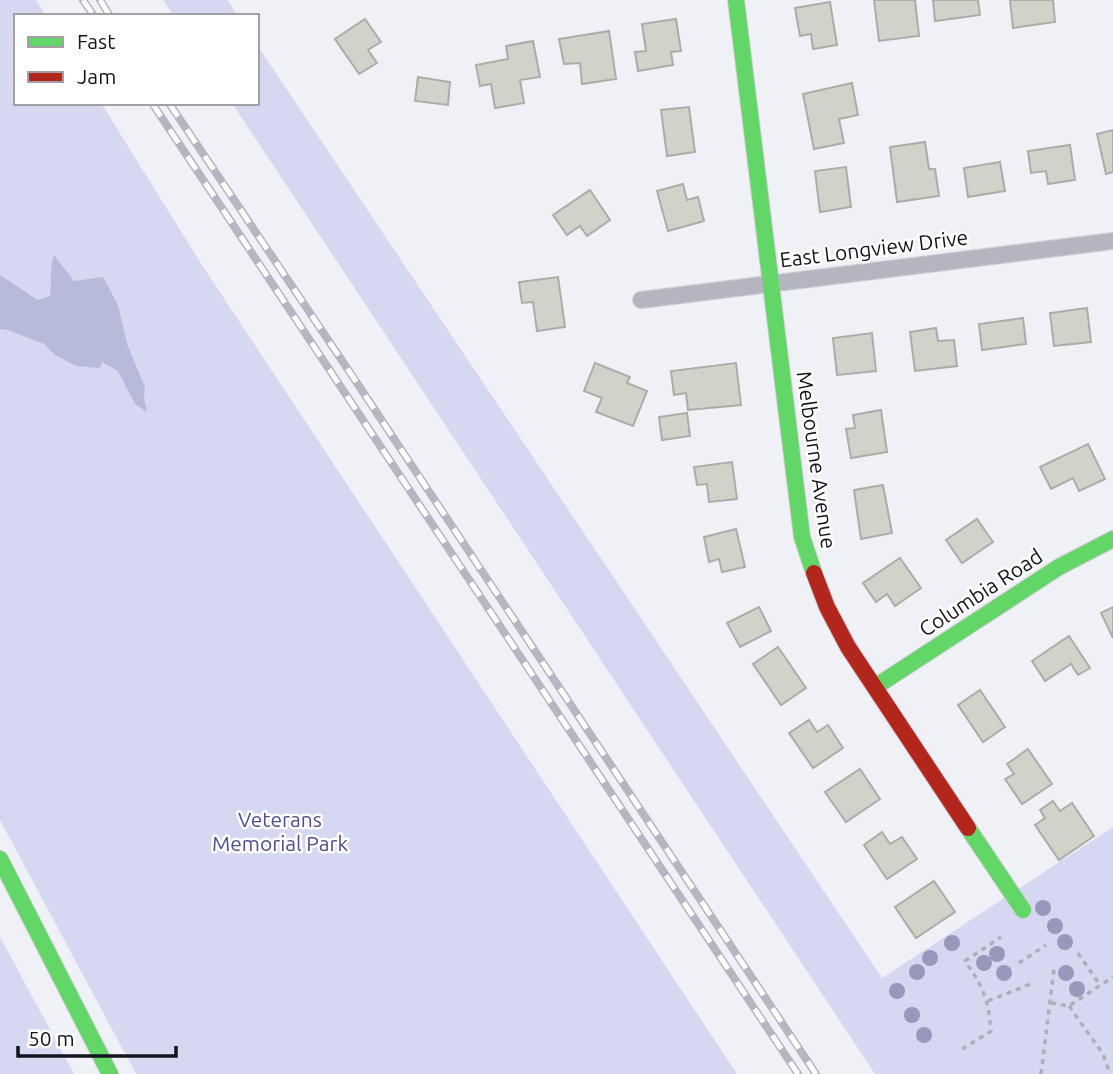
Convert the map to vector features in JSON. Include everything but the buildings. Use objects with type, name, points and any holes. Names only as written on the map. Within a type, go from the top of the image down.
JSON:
[{"type":"street","name":"Melbourne Avenue","points":[[736,0],[802,537],[817,587],[835,626],[1023,910]]},
{"type":"street","name":"East Longview Drive","points":[[640,300],[1113,241]]},
{"type":"street","name":"Columbia Road","points":[[875,687],[1059,567],[1113,539]]},
{"type":"street","points":[[0,859],[110,1074]]},
{"type":"path","points":[[962,1049],[991,1031],[988,1001],[965,961],[1001,937]]},
{"type":"path","points":[[1019,963],[1046,945]]},
{"type":"path","points":[[1078,953],[1100,985]]},
{"type":"path","points":[[1041,1074],[1054,969]]},
{"type":"path","points":[[1051,1003],[1069,1006],[1113,977]]},
{"type":"path","points":[[988,1001],[1033,983]]},
{"type":"path","points":[[1069,1006],[1103,1054],[1110,1074]]},
{"type":"green space","name":"Veterans Memorial Park","points":[[0,0],[36,0],[45,14],[14,14],[14,105],[102,105],[200,262],[737,1074],[136,1074],[0,820]]},
{"type":"green space","points":[[163,0],[227,0],[237,14],[173,14]]},
{"type":"green space","points":[[259,48],[882,978],[1113,827],[1113,1074],[875,1074],[233,105],[259,105]]},
{"type":"green space","points":[[0,937],[74,1074],[0,1074]]},
{"type":"shaded area","points":[[54,255],[74,281],[103,277],[118,305],[127,344],[145,387],[147,412],[135,404],[118,371],[102,362],[100,368],[76,366],[55,355],[44,344],[0,329],[0,275],[38,300],[50,296]]},
{"type":"railway","points":[[83,0],[93,14]]},
{"type":"railway","points":[[100,0],[109,14]]},
{"type":"railway","points":[[153,105],[798,1074]]},
{"type":"railway","points":[[170,105],[816,1074]]},
{"type":"traffic: fast","points":[[736,0],[802,537],[814,573]]},
{"type":"traffic: fast","points":[[875,687],[1059,567],[1113,539]]},
{"type":"traffic: fast","points":[[968,828],[1023,910]]},
{"type":"traffic: fast","points":[[0,859],[110,1074]]},
{"type":"traffic: jam","points":[[814,573],[827,607],[848,647],[968,828]]}]
